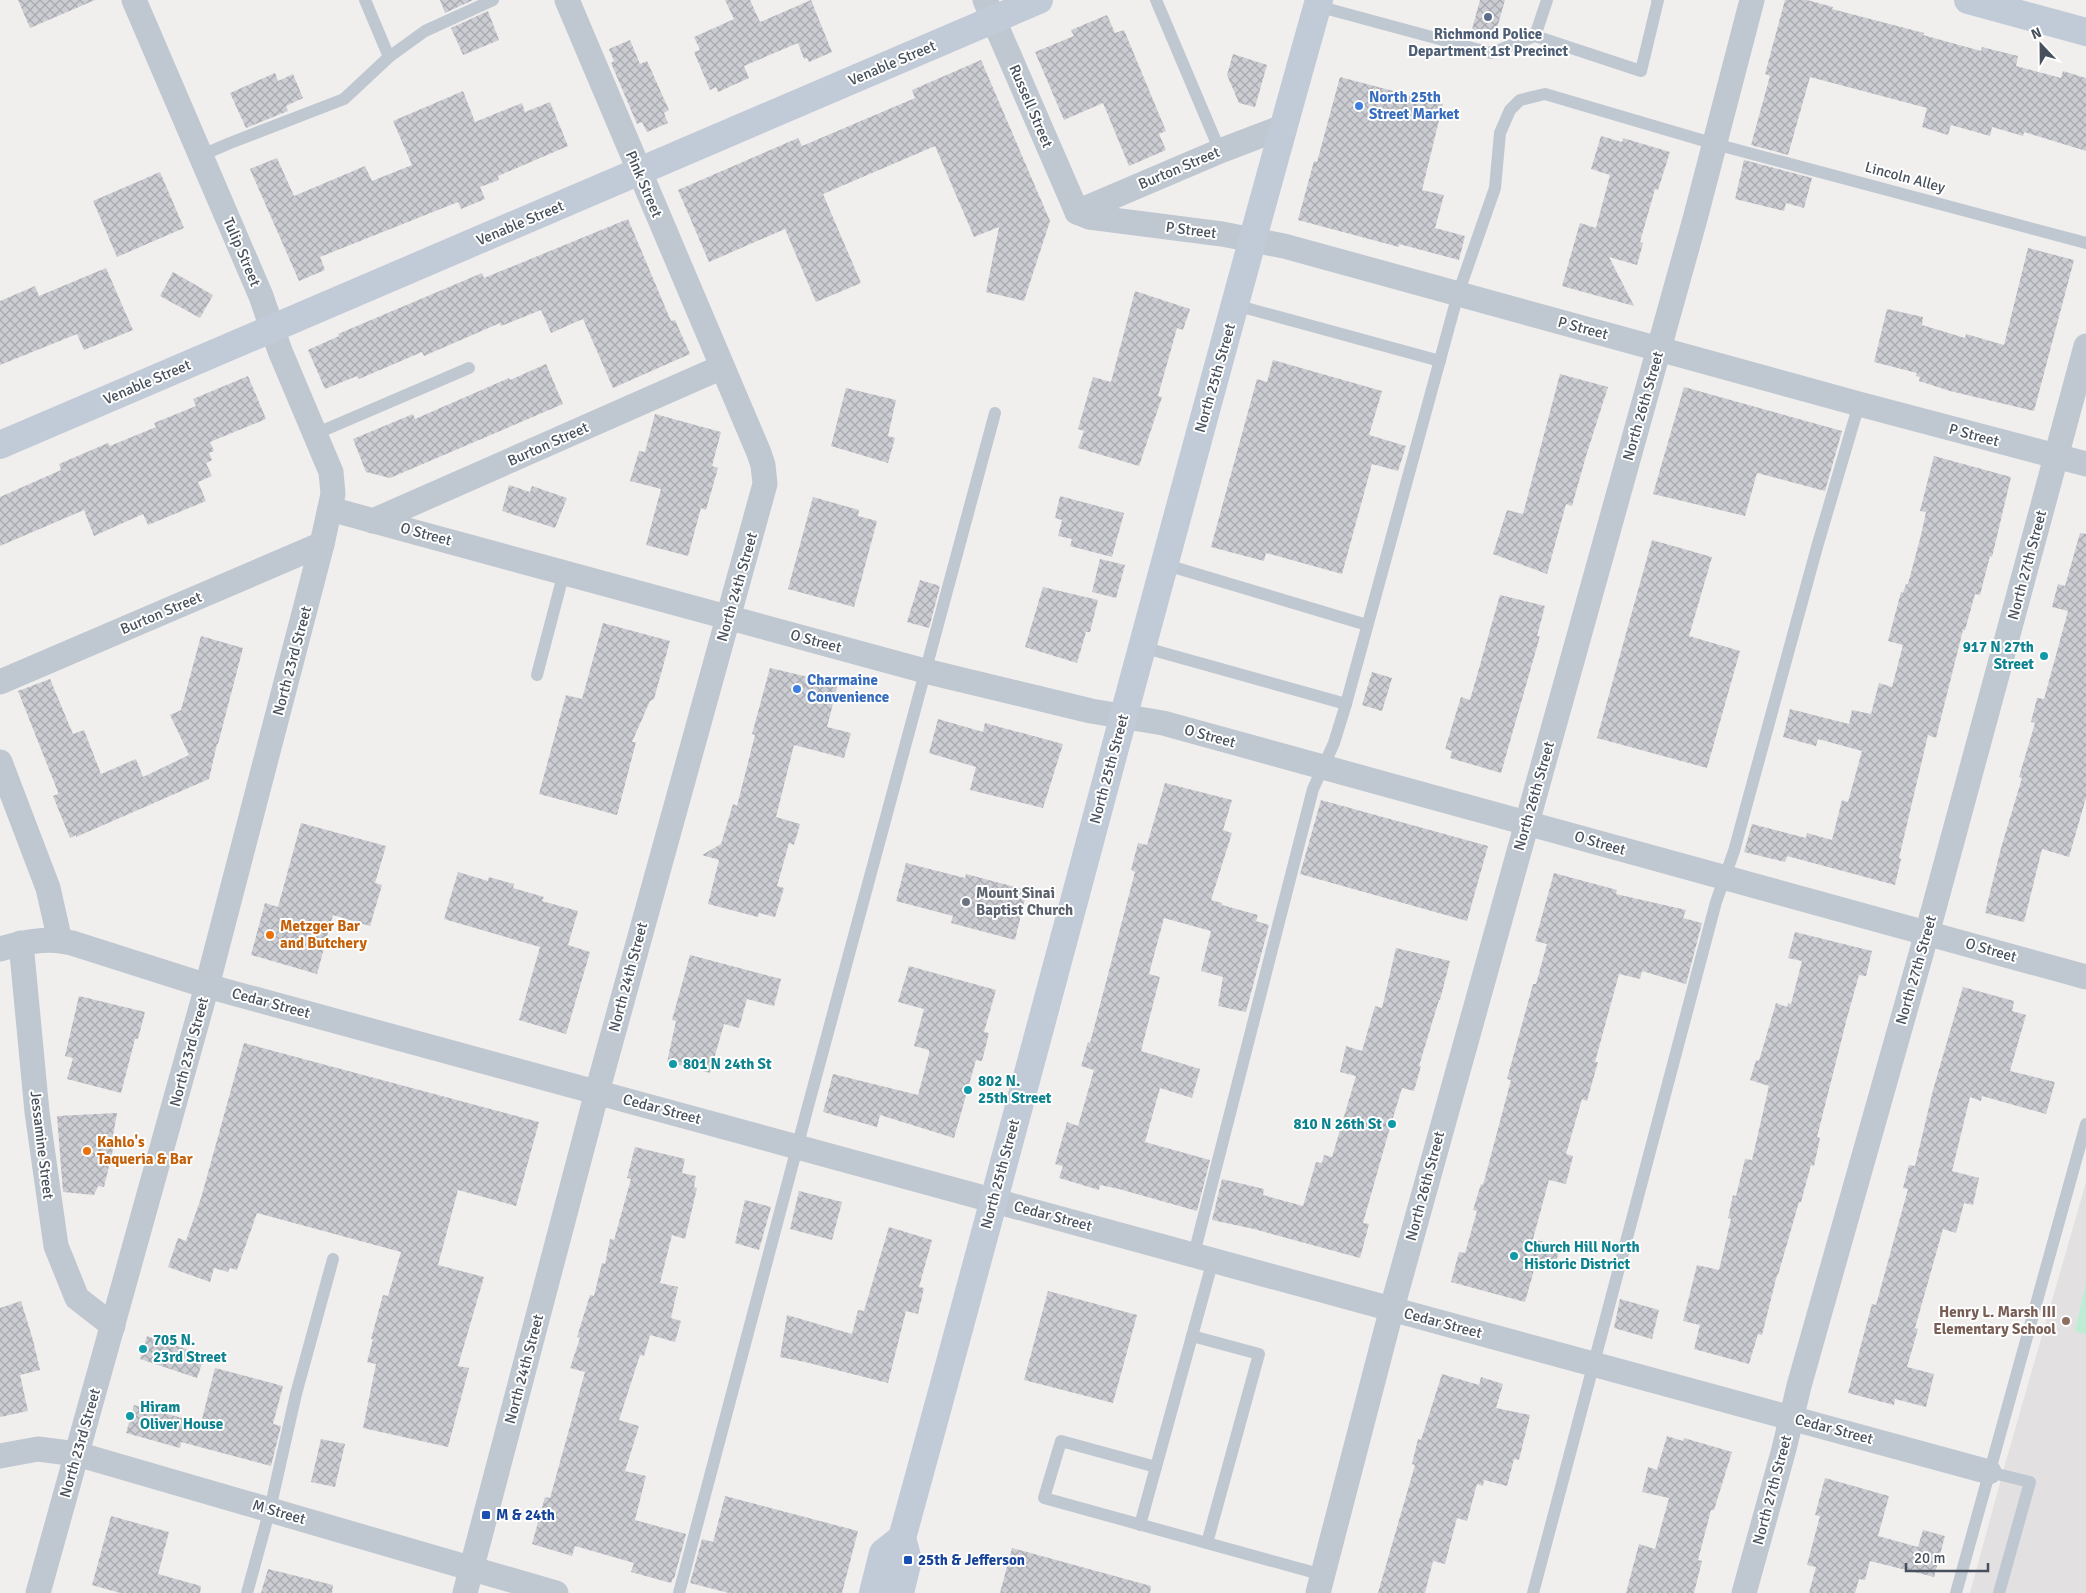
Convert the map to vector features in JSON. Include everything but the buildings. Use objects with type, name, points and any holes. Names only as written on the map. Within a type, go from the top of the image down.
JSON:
[{"type":"main road","name":"Venable Street","points":[[0,445],[639,172],[989,10],[1039,0]]},
{"type":"main road","points":[[1968,0],[2086,32]]},
{"type":"main road","name":"North 25th Street","points":[[900,1593],[908,1560],[902,1538],[1163,564],[1318,3]]},
{"type":"main road","points":[[872,1593],[883,1553],[902,1538]]},
{"type":"street","name":"Tulip Street","points":[[134,0],[262,300],[272,329],[331,472],[333,483],[330,509]]},
{"type":"street","name":"Pink Street","points":[[567,0],[722,367]]},
{"type":"street","name":"North 26th Street","points":[[1320,1584],[1392,1308],[1716,144],[1752,0]]},
{"type":"street","name":"Russell Street","points":[[989,10],[1077,212]]},
{"type":"street","name":"Burton Street","points":[[1077,212],[1220,151],[1283,127]]},
{"type":"street","name":"P Street","points":[[1077,212],[1089,217],[1222,234],[1284,246],[2086,464]]},
{"type":"street","name":"North 27th Street","points":[[1744,1593],[2086,346]]},
{"type":"street","name":"Burton Street","points":[[374,521],[722,367]]},
{"type":"street","name":"North 24th Street","points":[[465,1593],[597,1092],[765,484],[763,465],[759,453],[722,367]]},
{"type":"street","name":"O Street","points":[[330,509],[925,671],[1091,712],[1163,723],[2086,977]]},
{"type":"street","name":"North 23rd Street","points":[[38,1593],[207,986],[330,509]]},
{"type":"street","name":"Burton Street","points":[[0,682],[322,544]]},
{"type":"street","points":[[0,762],[48,888],[60,941]]},
{"type":"street","name":"Cedar Street","points":[[10,946],[36,940],[60,941],[207,986],[1989,1472]]},
{"type":"street","name":"Jessamine Street","points":[[10,946],[37,1112],[56,1246],[77,1298],[113,1326]]},
{"type":"street","name":"M Street","points":[[0,1456],[38,1449],[77,1454],[556,1593]]},
{"type":"lane","points":[[365,0],[389,57]]},
{"type":"lane","points":[[200,156],[230,142],[344,99],[389,57],[425,31],[493,0]]},
{"type":"lane","points":[[1156,0],[1220,151]]},
{"type":"lane","points":[[1535,36],[1547,0]]},
{"type":"lane","points":[[1318,3],[1491,53],[1535,36],[1641,71],[1657,0]]},
{"type":"lane","name":"Lincoln Alley","points":[[1140,1525],[1192,1336],[1203,1257],[1313,789],[1334,743],[1346,704],[1366,625],[1458,294],[1495,188],[1500,133],[1510,110],[1520,100],[1545,94],[1716,144],[2086,243]]},
{"type":"lane","points":[[1235,305],[1440,361]]},
{"type":"lane","points":[[315,434],[469,368]]},
{"type":"lane","points":[[1533,1593],[1716,902],[1737,843],[1817,547],[1860,404]]},
{"type":"lane","points":[[679,1593],[797,1146],[995,413]]},
{"type":"lane","points":[[1163,564],[1366,625]]},
{"type":"lane","points":[[537,675],[564,572]]},
{"type":"lane","points":[[1142,647],[1346,704]]},
{"type":"lane","points":[[1956,1593],[2086,1124]]},
{"type":"lane","points":[[246,1593],[270,1509],[296,1394],[333,1259]]},
{"type":"lane","points":[[1192,1336],[1259,1354],[1207,1543]]},
{"type":"lane","points":[[1156,1467],[1060,1441],[1044,1498],[1207,1543],[1320,1584]]},
{"type":"lane","points":[[1989,1472],[2030,1482],[1999,1593]]},
{"type":"shaded area","name":"Henry L. Marsh III Elementary School","points":[[2086,1182],[2086,1593],[1970,1593],[2006,1461]]},
{"type":"green space","points":[[2086,1283],[2086,1334],[2075,1331]]},
{"type":"place","name":"Richmond Police Department 1st Precinct","points":[[1488,17]]},
{"type":"place","name":"North 25th Street Market","points":[[1359,106]]},
{"type":"place","name":"917 N 27th Street","points":[[2044,656]]},
{"type":"place","name":"Charmaine Convenience","points":[[797,689]]},
{"type":"place","name":"Mount Sinai Baptist Church","points":[[966,902]]},
{"type":"place","name":"Metzger Bar and Butchery","points":[[270,935]]},
{"type":"place","name":"801 N 24th St","points":[[673,1064]]},
{"type":"place","name":"802 N. 25th Street","points":[[968,1090]]},
{"type":"place","name":"810 N 26th St","points":[[1392,1124]]},
{"type":"place","name":"Kahlo's Taqueria & Bar","points":[[87,1151]]},
{"type":"place","name":"Church Hill North Historic District","points":[[1514,1256]]},
{"type":"place","name":"Henry L. Marsh III Elementary School","points":[[2066,1321]]},
{"type":"place","name":"705 N. 23rd Street","points":[[143,1349]]},
{"type":"place","name":"Hiram Oliver House","points":[[130,1416]]},
{"type":"place","name":"M & 24th","points":[[486,1515]]},
{"type":"place","name":"25th & Jefferson","points":[[908,1560]]}]
